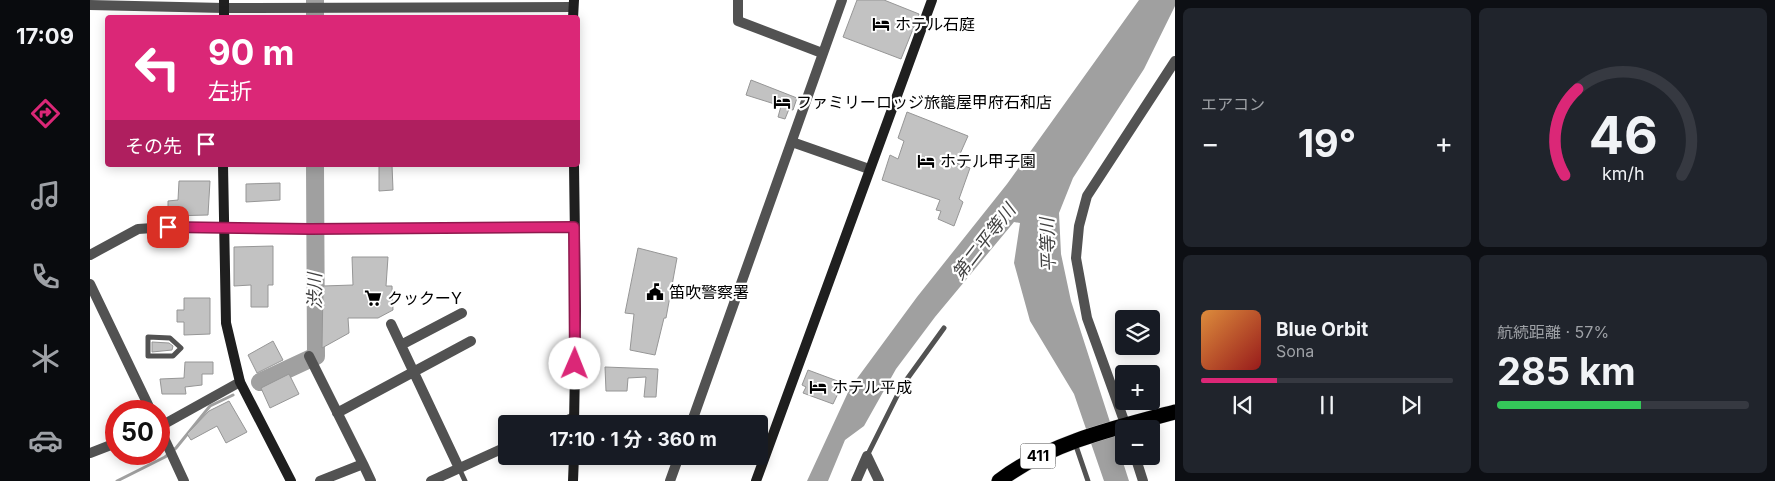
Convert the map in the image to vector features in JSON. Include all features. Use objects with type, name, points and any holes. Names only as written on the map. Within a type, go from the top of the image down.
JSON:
[{"type":"highway","name":"411","points":[[1148,420],[1175,412]]},
{"type":"highway","name":"411","points":[[999,481],[1026,462],[1078,441],[1115,430]]},
{"type":"street","points":[[738,0],[738,22],[822,53]]},
{"type":"street","points":[[694,415],[842,0]]},
{"type":"street","points":[[756,481],[932,0]]},
{"type":"street","points":[[90,5],[224,8],[313,6],[574,8]]},
{"type":"street","points":[[1123,420],[1087,318],[1076,258],[1079,226],[1087,196],[1175,61]]},
{"type":"street","points":[[792,142],[869,169]]},
{"type":"street","points":[[223,167],[226,323],[240,382],[291,481]]},
{"type":"street","points":[[574,167],[576,311],[574,415]]},
{"type":"street","points":[[90,255],[138,229],[168,227],[314,229],[574,227]]},
{"type":"street","points":[[90,284],[146,400]]},
{"type":"street","points":[[401,345],[462,313]]},
{"type":"street","points":[[391,324],[459,468]]},
{"type":"street","points":[[337,412],[471,341]]},
{"type":"street","points":[[310,358],[371,481]]},
{"type":"street","points":[[170,421],[240,382]]},
{"type":"street","points":[[90,453],[105,447]]},
{"type":"street","points":[[430,481],[498,451]]},
{"type":"street","points":[[170,452],[184,481]]},
{"type":"street","points":[[856,481],[867,456]]},
{"type":"street","points":[[867,456],[879,481]]},
{"type":"street","points":[[320,481],[363,464]]},
{"type":"street","points":[[573,481],[574,465]]},
{"type":"street","points":[[670,481],[676,465]]},
{"type":"street","points":[[1138,465],[1143,481]]},
{"type":"lane","points":[[867,456],[902,386],[944,328]]},
{"type":"lane","points":[[148,337],[170,338],[181,348],[174,356],[148,356],[148,337]]},
{"type":"lane","points":[[1078,441],[1088,481]]},
{"type":"lane","points":[[459,468],[465,481]]},
{"type":"water","points":[[1139,0],[1175,0],[1175,6],[1144,69],[1073,178],[1059,213],[1061,254],[1071,301],[1115,438],[1115,465],[1124,465],[1129,481],[1104,481],[1074,394],[1030,321],[1014,263],[1020,223],[1014,222],[935,317],[896,369],[864,426],[845,440],[828,481],[807,481],[850,388],[917,297],[1007,184]]},
{"type":"building","points":[[857,0],[884,0],[919,14],[901,59],[843,37]]},
{"type":"building","name":"ファミリーロッジ旅籠屋甲府石和店","points":[[751,80],[797,98],[793,110],[789,109],[785,119],[778,117],[781,106],[746,95]]},
{"type":"building","points":[[907,112],[968,136],[956,163],[970,168],[959,199],[963,202],[954,226],[938,219],[941,211],[936,210],[940,200],[882,180],[890,155],[898,159],[904,141],[898,138]]},
{"type":"building","points":[[379,167],[392,167],[393,190],[379,191]]},
{"type":"building","points":[[179,181],[210,181],[208,215],[168,216],[168,201],[178,200]]},
{"type":"building","points":[[280,183],[280,200],[246,202],[246,184]]},
{"type":"building","points":[[273,246],[273,285],[268,285],[268,307],[251,307],[251,285],[234,286],[234,247]]},
{"type":"building","points":[[638,248],[677,258],[666,318],[664,318],[655,355],[630,350],[634,314],[625,313]]},
{"type":"building","points":[[352,257],[388,257],[386,286],[392,286],[393,310],[378,318],[348,318],[349,333],[322,348],[323,286],[353,285]]},
{"type":"building","points":[[184,298],[210,298],[210,334],[184,335],[184,322],[177,322],[177,310],[184,310]]},
{"type":"building","points":[[273,341],[283,360],[257,373],[248,355]]},
{"type":"building","points":[[152,342],[169,343],[173,346],[172,350],[152,352]]},
{"type":"building","points":[[185,362],[213,362],[213,374],[202,374],[202,385],[185,387],[186,394],[162,394],[160,379],[184,378]]},
{"type":"building","points":[[605,367],[658,369],[656,397],[644,397],[646,377],[628,378],[627,391],[606,391]]},
{"type":"building","points":[[808,370],[843,383],[833,404],[803,393],[806,387],[802,385]]},
{"type":"building","points":[[289,374],[299,394],[270,408],[261,388]]},
{"type":"building","points":[[229,401],[247,432],[226,443],[217,426],[191,440],[187,434],[209,411]]},
{"type":"waterway","name":"渋川","points":[[315,0],[315,15]]},
{"type":"waterway","name":"渋川","points":[[260,382],[316,356],[315,167]]},
{"type":"waterway","name":"渋川","points":[[117,481],[165,457],[176,448],[210,406],[233,395]]},
{"type":"place","name":"ホテル石庭","points":[[881,24]]},
{"type":"place","name":"ファミリーロッジ旅籠屋甲府石和店","points":[[782,102]]},
{"type":"place","name":"ホテル甲子園","points":[[926,161]]},
{"type":"place","name":"笛吹警察署","points":[[655,292]]},
{"type":"place","name":"クックーY","points":[[373,298]]},
{"type":"place","name":"ホテル平成","points":[[818,387]]},
{"type":"route","points":[[168,227],[335,229],[380,227],[574,227],[575,364]]},
{"type":"water label","name":"第二平等川","points":[[984,242]]},
{"type":"water label","name":"平等川","points":[[1048,245]]}]
